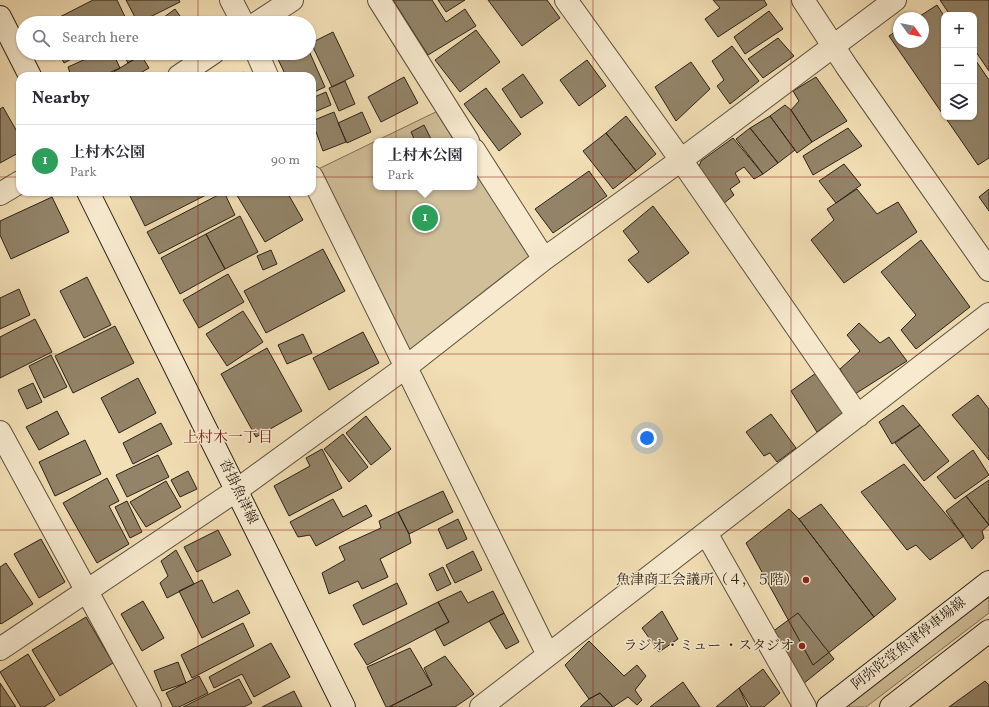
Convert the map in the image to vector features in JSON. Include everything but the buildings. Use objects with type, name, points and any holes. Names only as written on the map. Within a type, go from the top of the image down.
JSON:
[{"type":"street","points":[[231,0],[239,16]]},
{"type":"street","points":[[268,16],[292,0]]},
{"type":"street","points":[[379,0],[466,138]]},
{"type":"street","points":[[566,0],[681,160],[858,416]]},
{"type":"street","points":[[802,0],[989,270]]},
{"type":"street","points":[[0,649],[237,490],[406,367],[544,259],[681,160],[895,0]]},
{"type":"street","points":[[0,17],[16,48]]},
{"type":"street","points":[[22,60],[28,72]]},
{"type":"street","points":[[185,72],[203,60]]},
{"type":"street","points":[[260,60],[265,72]]},
{"type":"street","points":[[477,155],[544,259]]},
{"type":"street","points":[[0,194],[16,184]]},
{"type":"street","points":[[316,185],[548,655]]},
{"type":"street","name":"沓掛魚津線","points":[[90,196],[344,707]]},
{"type":"street","points":[[481,707],[989,314]]},
{"type":"street","points":[[0,432],[150,707]]},
{"type":"street","points":[[706,533],[805,707]]},
{"type":"street","name":"阿弥陀堂魚津停車場線","points":[[828,707],[989,582]]},
{"type":"street","points":[[891,707],[989,631]]},
{"type":"shaded area","points":[[446,107],[466,138],[382,138]]},
{"type":"shaded area","points":[[373,142],[373,190],[477,190],[477,155],[544,259],[406,367],[316,180],[316,170]]},
{"type":"shaded area","points":[[989,598],[989,613],[866,707],[850,707],[847,704],[978,603]]},
{"type":"place","name":"上村木公園","points":[[425,218]]},
{"type":"place","name":"魚津商工会議所（４，５階）","points":[[806,580]]},
{"type":"place","name":"ラジオ・ミュー ・スタジオ","points":[[802,646]]},
{"type":"district","name":"上村木一丁目","points":[[228,438]]}]
